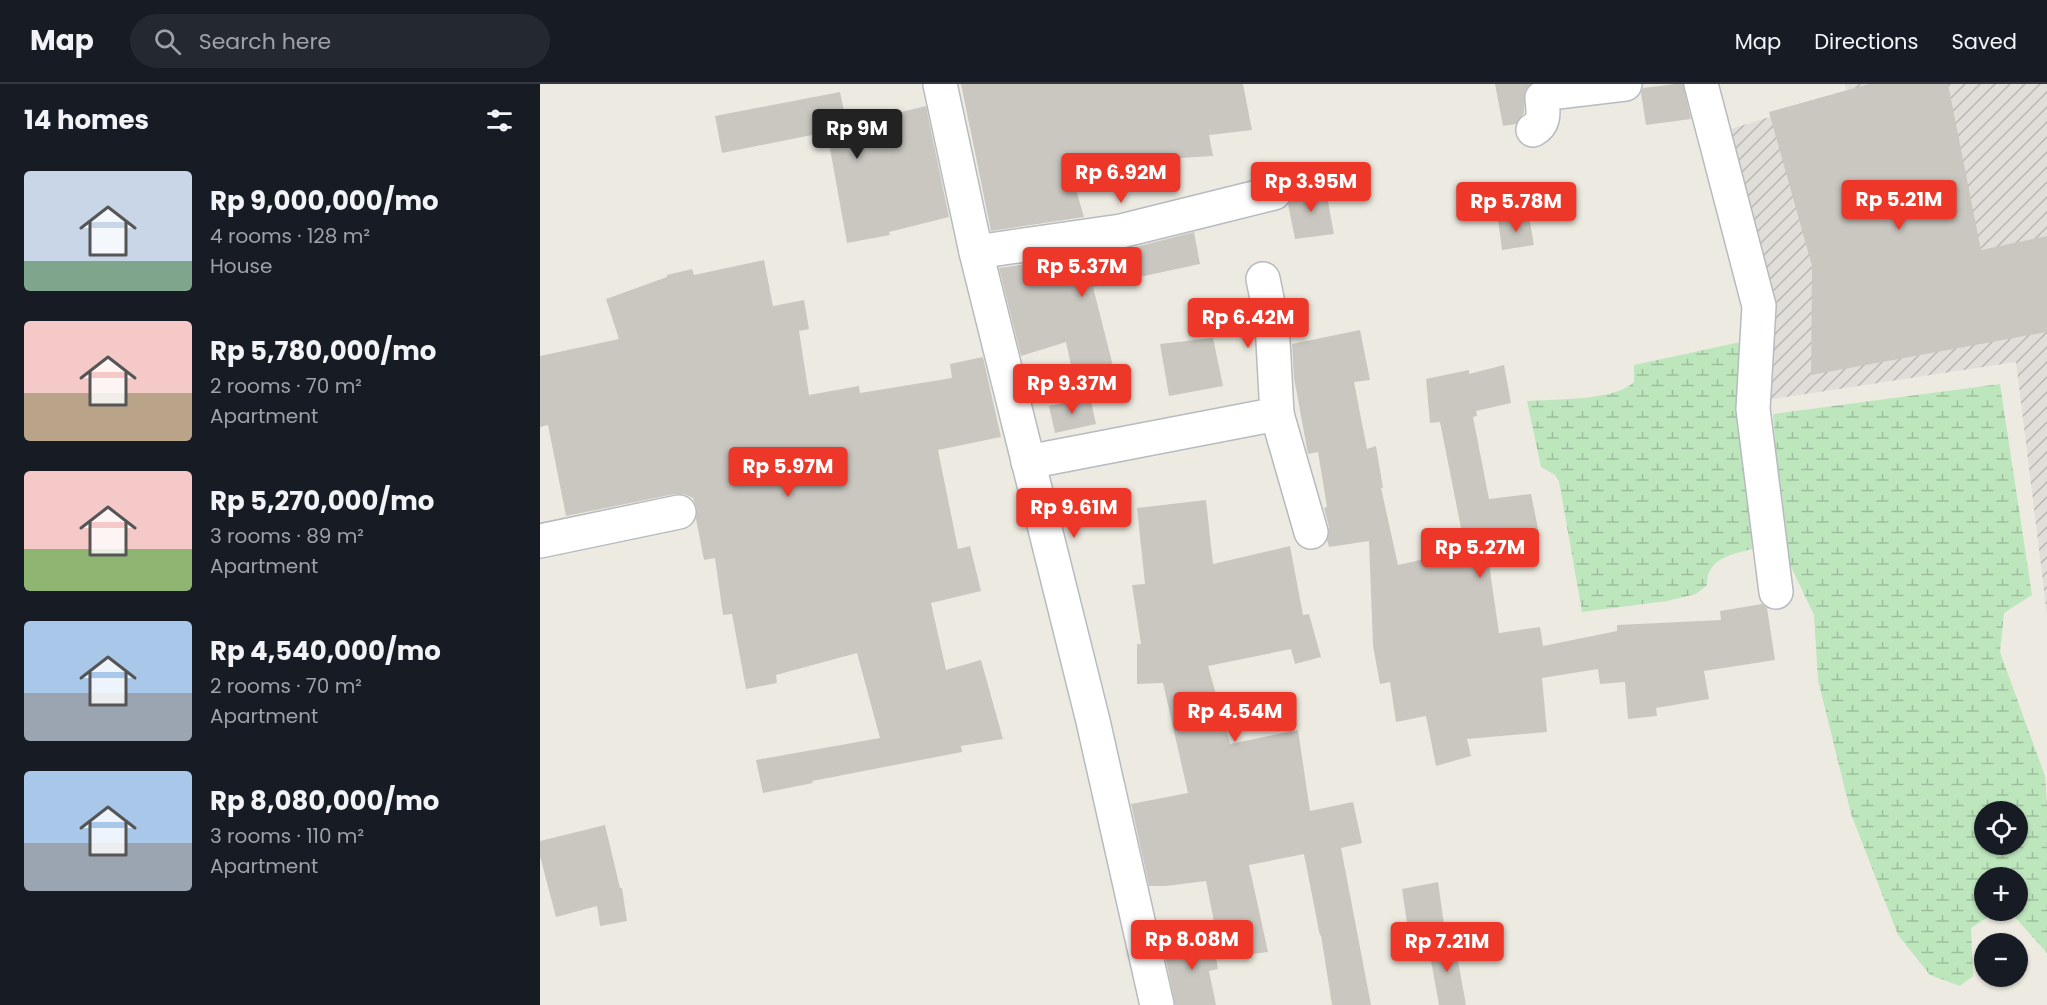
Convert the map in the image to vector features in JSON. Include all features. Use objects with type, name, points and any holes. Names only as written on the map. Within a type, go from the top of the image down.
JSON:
[{"type":"street","points":[[940,84],[976,252],[1093,721],[1157,1005]]},
{"type":"street","points":[[1533,130],[1540,126],[1543,120],[1542,98],[1549,93],[1625,84]]},
{"type":"street","points":[[1701,84],[1759,306],[1753,409],[1776,592]]},
{"type":"street","points":[[976,252],[1121,231],[1274,193]]},
{"type":"street","points":[[1263,279],[1272,323],[1277,414],[1311,532]]},
{"type":"street","points":[[1028,462],[1277,414]]},
{"type":"street","points":[[540,541],[679,512]]},
{"type":"shaded area","points":[[1845,84],[2047,84],[2047,615],[2016,362],[1760,401],[1721,132],[1847,93]]},
{"type":"green space","points":[[1745,341],[1752,549],[1722,559],[1711,569],[1707,585],[1696,594],[1667,601],[1582,612],[1559,481],[1555,475],[1541,467],[1527,401],[1584,398],[1613,393],[1634,382],[1634,365]]},
{"type":"green space","points":[[2000,384],[2032,595],[2004,613],[2000,652],[2045,776],[2047,953],[2018,921],[2028,921],[2028,867],[1974,867],[1974,921],[1982,921],[1971,928],[1973,976],[1960,986],[1930,975],[1898,935],[1851,814],[1818,680],[1814,615],[1783,550],[1773,414]]},
{"type":"building","points":[[961,84],[1243,84],[1252,130],[1209,135],[1213,156],[1168,161],[1167,158],[1082,176],[1083,182],[1074,183],[1084,217],[991,231]]},
{"type":"building","points":[[1495,84],[1530,84],[1525,91],[1524,113],[1516,124],[1503,126]]},
{"type":"building","points":[[1683,84],[1691,119],[1646,125],[1641,93],[1643,88]]},
{"type":"building","points":[[1869,84],[1948,84],[1981,250],[2047,236],[2047,332],[1811,375],[1812,266],[1769,112]]},
{"type":"building","points":[[840,92],[847,125],[926,106],[949,217],[889,232],[890,235],[847,243],[827,132],[722,153],[715,116]]},
{"type":"building","points":[[1325,186],[1334,234],[1295,239],[1288,204],[1292,199],[1292,191]]},
{"type":"building","points":[[1529,217],[1534,245],[1502,250],[1498,219]]},
{"type":"building","points":[[1194,232],[1200,264],[1093,287],[1114,370],[1074,380],[1066,342],[1021,356],[999,268],[1124,250]]},
{"type":"building","points":[[764,260],[773,306],[804,300],[809,329],[799,331],[809,395],[859,386],[860,393],[952,378],[950,364],[983,357],[1001,437],[938,450],[958,549],[970,546],[981,591],[931,603],[946,670],[981,660],[1003,739],[961,746],[962,752],[812,781],[813,783],[763,793],[756,760],[880,738],[857,653],[776,675],[777,683],[746,689],[732,614],[723,615],[715,558],[704,560],[696,519],[697,509],[693,498],[684,494],[675,494],[566,516],[548,425],[540,427],[540,356],[619,339],[606,299],[667,277],[667,275],[692,269],[694,275]]},
{"type":"building","points":[[1360,330],[1370,380],[1354,382],[1367,449],[1376,446],[1383,488],[1381,488],[1398,565],[1447,554],[1446,541],[1463,538],[1440,422],[1430,423],[1426,379],[1469,370],[1469,374],[1504,365],[1511,403],[1476,411],[1477,416],[1473,417],[1489,499],[1531,494],[1539,533],[1486,543],[1499,633],[1540,627],[1543,646],[1617,631],[1617,625],[1721,620],[1720,611],[1762,604],[1767,608],[1775,660],[1704,671],[1709,699],[1656,708],[1657,716],[1628,719],[1625,682],[1600,684],[1598,669],[1542,678],[1547,732],[1467,739],[1471,756],[1436,766],[1426,716],[1396,722],[1390,682],[1380,684],[1373,646],[1369,541],[1329,547],[1327,540],[1329,527],[1324,508],[1327,507],[1318,452],[1308,454],[1294,378],[1292,344]]},
{"type":"building","points":[[1213,338],[1223,386],[1169,396],[1160,344]]},
{"type":"building","points":[[1090,397],[1096,424],[1055,433],[1049,406]]},
{"type":"building","points":[[1206,500],[1213,564],[1290,546],[1303,615],[1309,614],[1321,657],[1295,664],[1291,649],[1208,666],[1230,744],[1298,730],[1310,811],[1353,802],[1362,843],[1341,848],[1371,1005],[1332,1005],[1321,935],[1304,854],[1249,865],[1268,952],[1221,958],[1206,881],[1149,886],[1131,804],[1188,793],[1163,683],[1137,684],[1137,644],[1141,644],[1132,585],[1145,584],[1137,508]]},
{"type":"building","points":[[605,825],[620,888],[622,888],[627,921],[600,926],[597,906],[556,917],[540,856],[540,841]]},
{"type":"building","points":[[1438,882],[1444,924],[1408,930],[1402,889]]},
{"type":"building","points":[[1212,936],[1218,969],[1209,971],[1216,1005],[1175,1005],[1163,945]]},
{"type":"building","points":[[1454,939],[1466,1005],[1439,1005],[1428,944]]}]
